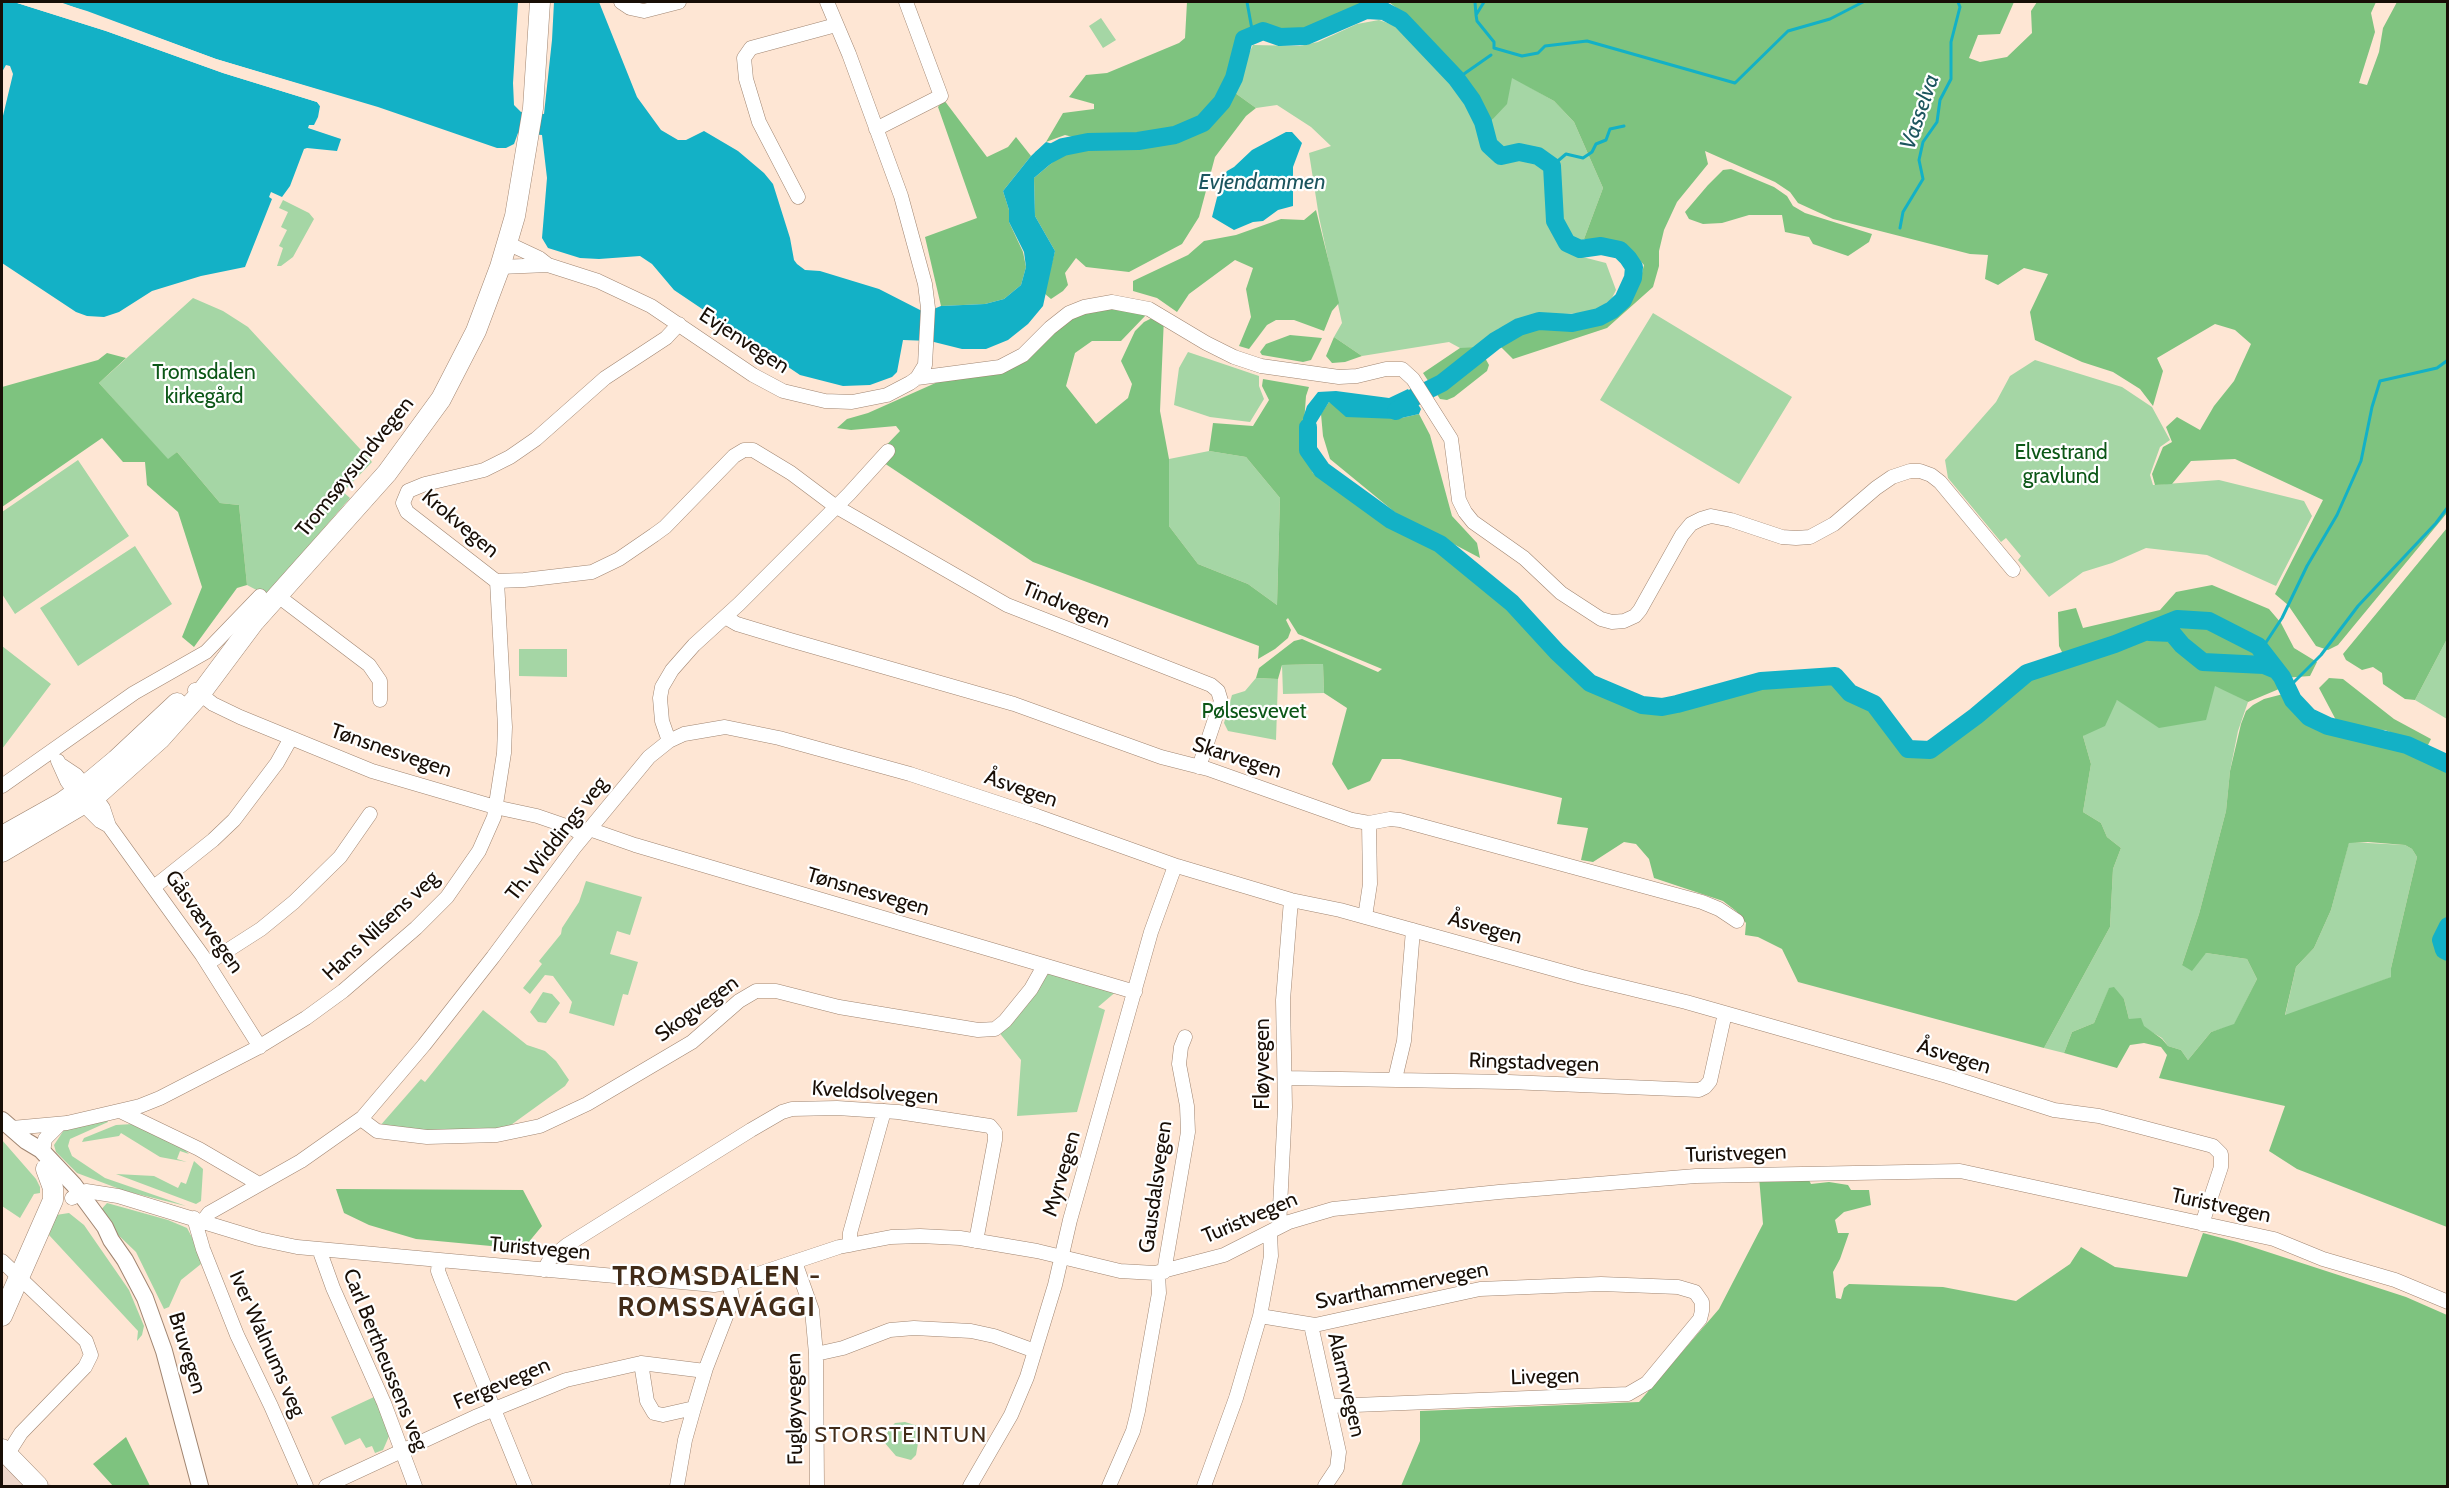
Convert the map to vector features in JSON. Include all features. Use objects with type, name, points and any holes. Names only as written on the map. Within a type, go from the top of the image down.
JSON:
[{"type":"highway","name":"Tromsøysundvegen","points":[[2,852],[85,795],[160,739],[202,695],[269,596],[387,473],[428,418],[467,351],[507,243],[520,193],[530,133],[540,2]]},
{"type":"highway","name":"Tromsøysundvegen","points":[[2,836],[85,795]]},
{"type":"highway","points":[[2,1316],[50,1210],[54,1194],[44,1161]]},
{"type":"highway","points":[[4,1452],[38,1486]]},
{"type":"main road","name":"Bruvegen","points":[[7,1124],[26,1141],[32,1155],[44,1161],[105,1227],[125,1260],[152,1317],[170,1370],[200,1486]]},
{"type":"street","points":[[621,2],[644,11],[679,2]]},
{"type":"street","points":[[827,2],[849,54],[901,196],[926,289],[928,308],[925,365],[917,378]]},
{"type":"street","points":[[876,129],[941,96],[906,2]]},
{"type":"street","points":[[798,197],[759,122],[746,79],[744,58],[751,48],[836,25]]},
{"type":"street","name":"Evjenvegen","points":[[507,243],[539,258],[548,265],[621,290],[651,306],[766,383],[783,391],[833,402],[861,402],[887,395],[917,378]]},
{"type":"street","name":"Evjenvegen","points":[[500,267],[548,265]]},
{"type":"street","points":[[917,378],[1000,367],[1023,355],[1050,328],[1069,314],[1084,307],[1112,302],[1149,309],[1206,343],[1234,357],[1261,366],[1339,377],[1398,368],[1413,380],[1451,439],[1459,500],[1469,517],[1524,558],[1575,603],[1601,619],[1612,622],[1624,621],[1635,616],[1686,530],[1701,519],[1711,516],[1731,520],[1782,537],[1810,537],[1834,524],[1892,477],[1910,471],[1926,473],[1940,482],[2013,570]]},
{"type":"street","name":"Krokvegen","points":[[679,324],[666,338],[605,378],[536,439],[510,457],[483,470],[415,487],[405,494],[403,503],[406,512],[497,581],[586,572],[609,564],[665,527],[708,481],[734,456],[744,450],[753,450],[766,457],[835,506]]},
{"type":"street","points":[[669,741],[662,721],[660,705],[665,681],[685,654],[725,617],[888,451]]},
{"type":"street","name":"Tindvegen","points":[[835,506],[1013,608],[1211,685],[1218,690],[1221,701],[1199,766]]},
{"type":"street","name":"Hans Nilsens veg","points":[[60,1124],[120,1111],[160,1098],[260,1047],[343,991],[434,910],[453,889],[491,829],[504,753],[505,727],[497,581]]},
{"type":"street","points":[[2,786],[134,693],[206,652],[269,596],[369,665],[380,681],[380,700]]},
{"type":"street","name":"Skarvegen","points":[[725,617],[737,624],[790,640],[994,697],[1161,757],[1199,766],[1347,819],[1369,823],[1389,819],[1401,820],[1705,903],[1737,921]]},
{"type":"street","name":"Tønsnesvegen","points":[[202,695],[291,738],[372,771],[495,807],[537,816],[1135,992]]},
{"type":"street","name":"Åsvegen","points":[[669,741],[700,729],[725,727],[738,728],[830,752],[941,784],[1176,866],[1291,900],[1365,917],[1725,1013],[1947,1076],[2054,1110],[2099,1116],[2213,1146],[2221,1154],[2221,1167],[2202,1224]]},
{"type":"street","points":[[154,887],[213,840],[234,820],[277,764],[291,738]]},
{"type":"street","name":"Th. Widdings veg","points":[[199,1219],[307,1157],[361,1119],[386,1092],[493,957],[587,832],[649,757],[669,741]]},
{"type":"street","name":"Gåsværvegen","points":[[51,751],[61,765],[68,768],[100,821],[109,826],[208,963],[260,1047]]},
{"type":"street","points":[[208,963],[273,920],[301,895],[340,857],[370,814]]},
{"type":"street","points":[[1365,917],[1370,884],[1369,823]]},
{"type":"street","name":"Myrvegen","points":[[970,1486],[1011,1415],[1035,1351],[1151,932],[1176,866]]},
{"type":"street","name":"Fløyvegen","points":[[1204,1486],[1236,1398],[1260,1316],[1275,1230],[1285,1078],[1284,1000],[1291,900]]},
{"type":"street","points":[[1395,1079],[1404,1041],[1413,930]]},
{"type":"street","name":"Skogvegen","points":[[361,1119],[376,1131],[426,1137],[491,1135],[540,1126],[577,1110],[692,1042],[747,995],[763,990],[776,991],[839,1007],[978,1030],[995,1029],[1005,1021],[1030,989],[1044,966]]},
{"type":"street","name":"Ringstadvegen","points":[[1285,1078],[1395,1079],[1701,1089],[1711,1079],[1725,1013]]},
{"type":"street","name":"Gausdalsvegen","points":[[1109,1486],[1137,1418],[1161,1273],[1188,1132],[1187,1106],[1179,1064],[1180,1047],[1185,1037]]},
{"type":"street","name":"Kveldsolvegen","points":[[544,1270],[550,1259],[567,1245],[787,1110],[819,1108],[884,1111],[983,1124],[992,1128],[995,1135],[994,1149],[976,1241]]},
{"type":"street","points":[[120,1111],[199,1149],[259,1184]]},
{"type":"street","points":[[850,1245],[850,1233],[884,1111]]},
{"type":"street","points":[[7,1124],[60,1124]]},
{"type":"street","points":[[44,1161],[45,1139],[60,1124]]},
{"type":"street","name":"Turistvegen","points":[[76,1195],[92,1191],[118,1196],[259,1239],[290,1246],[708,1285],[729,1283],[850,1245],[891,1237],[920,1236],[976,1241],[1062,1257],[1120,1271],[1161,1273],[1224,1255],[1300,1218],[1333,1209],[1499,1192],[1717,1175],[1970,1172],[2058,1194],[2274,1239],[2323,1259],[2395,1280],[2448,1302]]},
{"type":"street","name":"Iver Walnums veg","points":[[199,1219],[204,1253],[237,1335],[276,1415],[306,1486]]},
{"type":"street","name":"Carl Bertheussens veg","points":[[319,1249],[333,1288],[384,1403],[415,1486]]},
{"type":"street","points":[[2,1261],[18,1279],[86,1341],[91,1355],[88,1364],[4,1452]]},
{"type":"street","points":[[439,1261],[438,1271],[441,1279],[525,1486]]},
{"type":"street","name":"Fugløyvegen","points":[[795,1262],[812,1308],[816,1354],[817,1486]]},
{"type":"street","points":[[677,1486],[685,1440],[694,1408],[705,1371],[730,1306],[732,1296],[729,1283]]},
{"type":"street","name":"Svarthammervegen","points":[[1260,1316],[1311,1325],[1491,1288],[1626,1284],[1668,1286],[1696,1293]]},
{"type":"street","name":"Livegen","points":[[1330,1406],[1628,1394],[1647,1383],[1700,1319],[1703,1306],[1696,1293]]},
{"type":"street","name":"Alarmvegen","points":[[1311,1325],[1339,1456],[1337,1468],[1325,1486]]},
{"type":"street","points":[[816,1354],[843,1348],[890,1330],[914,1328],[971,1331],[994,1336],[1035,1351]]},
{"type":"street","points":[[641,1363],[647,1401],[654,1413],[663,1415],[694,1408]]},
{"type":"street","name":"Fergevegen","points":[[326,1486],[495,1408],[566,1380],[641,1363],[705,1371]]},
{"type":"shaded area","points":[[2,1437],[47,1481],[52,1486],[2,1486]]},
{"type":"green space","points":[[1187,2],[1385,2],[1385,10],[1366,10],[1305,35],[1280,36],[1263,31],[1243,38],[1233,77],[1219,101],[1203,122],[1175,133],[1139,139],[1088,141],[1065,135],[1046,142],[1063,113],[1094,109],[1094,104],[1069,97],[1086,75],[1107,73],[1179,43],[1185,38]]},
{"type":"green space","points":[[1389,2],[2014,2],[2000,34],[1978,35],[1969,58],[1980,62],[2007,57],[2032,33],[2031,11],[2037,2],[2376,2],[2371,13],[2375,32],[2359,83],[2367,85],[2379,52],[2383,28],[2397,2],[2447,2],[2447,513],[2338,645],[2328,650],[2316,646],[2288,605],[2275,594],[2323,500],[2235,459],[2191,461],[2172,484],[2155,485],[2152,474],[2163,447],[2172,442],[2166,427],[2177,417],[2200,430],[2214,406],[2234,381],[2251,344],[2235,330],[2215,324],[2157,358],[2163,371],[2153,406],[2140,389],[2113,372],[2082,362],[2035,340],[2030,312],[2048,274],[2024,268],[1998,285],[1985,279],[1988,255],[1970,254],[1833,219],[1798,203],[1790,192],[1775,182],[1705,151],[1708,164],[1677,202],[1664,230],[1659,251],[1659,266],[1653,287],[1607,328],[1513,359],[1499,345],[1523,333],[1540,329],[1575,330],[1603,324],[1626,304],[1640,281],[1644,265],[1626,245],[1604,240],[1584,239],[1603,188],[1574,122],[1554,101],[1512,78],[1507,104],[1490,122],[1466,80],[1434,49],[1404,14]]},
{"type":"green space","points":[[1101,18],[1116,40],[1103,48],[1089,26]]},
{"type":"green space","points":[[1379,20],[1402,28],[1455,83],[1478,129],[1492,120],[1512,77],[1554,101],[1574,122],[1603,188],[1584,239],[1571,254],[1606,263],[1616,290],[1612,298],[1603,306],[1592,313],[1532,315],[1498,329],[1479,347],[1470,349],[1460,348],[1449,342],[1362,356],[1334,337],[1342,323],[1319,217],[1309,153],[1331,146],[1311,127],[1277,105],[1256,108],[1231,90],[1253,45],[1300,46],[1318,42],[1357,24]]},
{"type":"green space","points":[[1231,90],[1256,108],[1246,116],[1215,157],[1199,217],[1182,244],[1129,272],[1086,267],[1076,258],[1065,273],[1068,285],[1063,291],[1051,299],[1044,293],[1055,251],[1035,216],[1034,178],[1067,150],[1164,140],[1204,125]]},
{"type":"green space","points":[[944,100],[987,157],[1008,147],[1016,137],[1031,156],[1003,191],[1009,210],[1009,222],[1023,252],[1026,267],[1021,285],[1004,299],[985,304],[941,306],[925,237],[977,218],[938,107]]},
{"type":"green space","points":[[1731,169],[1774,187],[1787,196],[1793,206],[1805,213],[1872,234],[1869,242],[1848,256],[1813,244],[1809,237],[1785,232],[1782,215],[1749,215],[1722,223],[1703,224],[1689,219],[1685,212],[1723,170]]},
{"type":"green space","points":[[283,200],[309,213],[314,219],[293,257],[281,266],[277,266],[283,248],[279,246],[287,230],[281,227],[288,212],[279,208]]},
{"type":"green space","points":[[1316,210],[1339,303],[1332,311],[1324,331],[1294,320],[1276,320],[1267,325],[1249,349],[1239,346],[1251,317],[1246,289],[1253,268],[1235,260],[1189,294],[1177,312],[1157,298],[1133,291],[1133,281],[1188,255],[1204,241],[1236,235],[1281,219],[1304,220]]},
{"type":"green space","name":"Tromsdalen kirkegård","points":[[193,298],[223,311],[248,327],[372,462],[343,492],[350,498],[266,595],[247,585],[239,505],[220,503],[177,452],[168,460],[99,383]]},
{"type":"green space","points":[[1109,308],[1146,315],[1121,341],[1092,341],[1075,353],[1066,386],[1096,424],[1128,398],[1132,384],[1121,361],[1135,331],[1144,322],[1158,315],[1164,317],[1160,411],[1169,459],[1169,526],[1198,564],[1248,584],[1277,605],[1280,498],[1246,457],[1209,451],[1213,423],[1253,426],[1269,400],[1262,386],[1263,379],[1309,387],[1306,396],[1302,451],[1313,473],[1388,527],[1434,549],[1476,580],[1509,607],[1591,683],[1643,706],[1663,707],[1762,681],[1836,676],[1851,694],[1875,705],[1909,749],[1931,750],[1977,717],[2029,673],[2066,660],[2059,646],[2058,612],[2076,608],[2083,628],[2160,610],[2176,592],[2212,585],[2269,609],[2281,623],[2294,648],[2317,662],[2310,676],[2283,678],[2279,689],[2248,702],[2215,686],[2206,720],[2159,728],[2117,700],[2105,726],[2083,736],[2091,764],[2083,812],[2101,823],[2107,837],[2121,848],[2113,869],[2110,927],[2044,1048],[1798,982],[1782,949],[1758,937],[1745,935],[1746,923],[1723,901],[1654,878],[1649,859],[1636,844],[1624,842],[1593,862],[1581,860],[1588,828],[1557,824],[1562,798],[1400,759],[1382,759],[1370,781],[1348,790],[1332,764],[1347,708],[1324,693],[1323,664],[1282,665],[1278,679],[1256,678],[1259,668],[1294,641],[1302,639],[1378,672],[1382,669],[1298,634],[1288,618],[1286,620],[1291,630],[1288,638],[1258,659],[1259,646],[1033,562],[875,457],[900,431],[896,426],[851,430],[837,428],[847,419],[868,413],[940,381],[988,375],[1061,324],[1084,312]]},
{"type":"green space","points":[[1653,313],[1792,397],[1739,484],[1600,400]]},
{"type":"green space","points":[[1290,335],[1322,338],[1311,360],[1303,362],[1262,355],[1260,352],[1266,344]]},
{"type":"green space","points":[[1334,337],[1362,356],[1345,362],[1332,363],[1326,356]]},
{"type":"green space","points":[[1479,347],[1489,365],[1487,371],[1454,397],[1447,400],[1440,399],[1423,373],[1460,348]]},
{"type":"green space","points":[[1188,352],[1259,376],[1259,386],[1264,399],[1250,422],[1210,417],[1174,405],[1179,368]]},
{"type":"green space","points":[[107,353],[126,358],[99,383],[168,459],[177,452],[220,503],[239,505],[247,585],[237,588],[194,647],[182,637],[202,587],[178,512],[147,485],[145,462],[123,462],[102,438],[2,507],[2,387],[98,360]]},
{"type":"green space","name":"Elvestrand gravlund","points":[[2035,360],[2122,387],[2152,407],[2170,440],[2160,447],[2150,475],[2153,485],[2219,480],[2304,501],[2312,516],[2276,586],[2207,555],[2146,548],[2112,563],[2083,572],[2049,597],[2018,560],[2021,556],[2006,538],[2001,542],[1948,478],[1945,460],[1996,402],[2010,376]]},
{"type":"green space","points":[[1329,402],[1397,419],[1419,414],[1430,435],[1452,516],[1477,543],[1480,558],[1397,514],[1330,459],[1323,436],[1321,414]]},
{"type":"green space","points":[[1209,451],[1246,457],[1280,498],[1277,605],[1248,584],[1198,564],[1169,526],[1169,459]]},
{"type":"green space","points":[[78,460],[129,536],[15,614],[2,594],[2,512]]},
{"type":"green space","points":[[2447,528],[2447,639],[2415,700],[2405,699],[2383,684],[2382,673],[2373,667],[2362,670],[2346,660],[2343,654]]},
{"type":"green space","points":[[135,546],[172,604],[78,666],[40,608]]},
{"type":"green space","points":[[2447,639],[2447,719],[2415,700]]},
{"type":"green space","points":[[2,646],[51,684],[2,749]]},
{"type":"green space","points":[[519,649],[567,649],[567,677],[519,676]]},
{"type":"green space","points":[[1323,664],[1324,693],[1283,694],[1282,665]]},
{"type":"green space","name":"Pølsesvevet","points":[[1256,678],[1278,679],[1276,740],[1228,731],[1224,723],[1232,695],[1245,691]]},
{"type":"green space","points":[[2329,678],[2343,679],[2394,719],[2431,739],[2427,747],[2385,730],[2359,729],[2337,722],[2319,688]]},
{"type":"green space","points":[[2215,685],[2248,702],[2238,731],[2230,771],[2226,811],[2199,914],[2182,965],[2206,953],[2247,959],[2257,979],[2234,1025],[2211,1032],[2188,1060],[2181,1050],[2168,1046],[2162,1038],[2129,1019],[2124,999],[2109,989],[2094,1023],[2072,1032],[2064,1053],[2044,1048],[2110,927],[2113,869],[2121,848],[2107,837],[2101,823],[2083,812],[2091,764],[2083,736],[2117,700]]},
{"type":"green space","points":[[2287,693],[2310,717],[2329,727],[2408,746],[2447,763],[2447,1227],[2297,1169],[2269,1151],[2285,1106],[2159,1078],[2167,1055],[2161,1047],[2144,1043],[2130,1045],[2117,1068],[2064,1053],[2072,1032],[2094,1023],[2109,988],[2114,987],[2124,999],[2129,1019],[2141,1018],[2144,1026],[2168,1046],[2181,1050],[2188,1060],[2211,1032],[2234,1024],[2257,979],[2247,959],[2206,953],[2192,971],[2182,965],[2199,914],[2226,811],[2230,771],[2241,724],[2246,711],[2264,699]],"holes":[[[2349,843],[2405,845],[2412,849],[2417,857],[2391,968],[2391,977],[2285,1015],[2296,967],[2314,948],[2331,910]]]},
{"type":"green space","points":[[2349,842],[2405,845],[2412,849],[2417,857],[2391,968],[2392,977],[2285,1016],[2296,967],[2314,948],[2331,910]]},
{"type":"green space","points":[[586,881],[642,897],[630,935],[617,931],[610,954],[638,962],[628,995],[623,994],[614,1026],[569,1013],[572,1002],[553,976],[545,975],[530,994],[523,988],[542,964],[539,961],[561,934],[562,928],[579,902]]},
{"type":"green space","points":[[1047,970],[1118,990],[1098,1007],[1105,1010],[1077,1112],[1017,1116],[1021,1060],[998,1031]]},
{"type":"green space","points":[[543,992],[552,994],[560,1003],[546,1023],[538,1022],[530,1012]]},
{"type":"green space","points":[[483,1010],[527,1045],[545,1051],[556,1061],[569,1080],[565,1086],[504,1130],[435,1134],[379,1127],[421,1079],[425,1082]]},
{"type":"green space","points":[[107,1120],[108,1122],[70,1139],[68,1146],[72,1156],[105,1178],[186,1206],[125,1191],[77,1173],[56,1152],[54,1145],[64,1130]]},
{"type":"green space","points":[[133,1124],[185,1150],[189,1154],[180,1151],[177,1159],[187,1162],[160,1157],[121,1133],[119,1136],[82,1142],[84,1138],[116,1125]]},
{"type":"green space","points":[[2,1140],[36,1179],[40,1187],[40,1193],[34,1194],[20,1218],[2,1206]]},
{"type":"green space","points":[[194,1161],[203,1169],[201,1201],[196,1204],[116,1174],[154,1176],[178,1188],[181,1182],[186,1184]]},
{"type":"green space","points":[[1759,1177],[1809,1180],[1811,1184],[1829,1182],[1848,1185],[1851,1190],[1869,1190],[1871,1205],[1844,1212],[1835,1220],[1838,1233],[1849,1233],[1833,1272],[1836,1298],[1841,1299],[1844,1288],[1849,1284],[1943,1287],[2016,1301],[2070,1264],[2081,1247],[2115,1267],[2187,1277],[2203,1233],[2406,1297],[2447,1315],[2447,1486],[1401,1486],[1420,1441],[1420,1411],[1639,1402],[1719,1309],[1763,1224]]},
{"type":"green space","points":[[336,1189],[523,1190],[542,1226],[523,1249],[416,1239],[369,1225],[344,1213]]},
{"type":"green space","points":[[107,1203],[168,1220],[187,1228],[195,1243],[201,1264],[181,1280],[169,1307],[164,1309],[136,1252],[113,1230],[99,1212]]},
{"type":"green space","points":[[69,1213],[84,1225],[129,1290],[144,1326],[142,1335],[137,1341],[138,1331],[49,1235],[56,1215]]},
{"type":"green space","points":[[374,1397],[390,1434],[383,1450],[375,1453],[372,1446],[366,1448],[360,1438],[345,1445],[331,1417]]},
{"type":"green space","points":[[905,1422],[918,1426],[920,1431],[916,1455],[911,1460],[896,1456],[884,1442],[889,1429],[895,1423]]},
{"type":"green space","points":[[126,1437],[150,1486],[113,1486],[93,1464]]},
{"type":"water","points":[[2,2],[14,2],[106,31],[223,73],[317,102],[320,106],[318,117],[314,125],[309,125],[308,128],[341,139],[337,151],[304,149],[290,186],[282,197],[271,192],[269,197],[272,199],[245,267],[201,276],[152,291],[119,312],[104,317],[87,316],[76,312],[2,263],[2,120],[13,74],[10,66],[6,65],[2,72]]},
{"type":"water","points":[[60,2],[518,2],[513,83],[514,105],[521,112],[544,114],[554,2],[599,2],[637,97],[661,130],[678,140],[686,140],[704,131],[738,151],[764,173],[773,184],[797,264],[805,270],[820,271],[879,289],[922,311],[941,306],[985,304],[1004,299],[1021,285],[1026,267],[1024,252],[1009,222],[1009,210],[1003,191],[1031,156],[1046,142],[1063,147],[1067,150],[1034,178],[1035,216],[1055,251],[1043,306],[1028,324],[1008,340],[986,349],[962,349],[930,341],[903,340],[897,372],[892,377],[870,385],[843,386],[800,375],[674,290],[652,264],[640,256],[580,258],[548,248],[542,238],[547,178],[542,135],[518,133],[514,144],[506,148],[497,148],[378,107],[216,59]]},
{"type":"water","name":"Evjendammen","points":[[1286,132],[1292,132],[1302,143],[1293,167],[1293,206],[1278,210],[1263,221],[1253,222],[1234,230],[1212,217],[1222,178],[1227,171],[1252,150]]},
{"type":"water","points":[[1408,389],[1421,409],[1419,414],[1397,419],[1346,417],[1329,402],[1316,423],[1315,448],[1322,470],[1308,450],[1303,431],[1303,418],[1307,406],[1318,392],[1336,391],[1389,398]]},
{"type":"pier","points":[[14,2],[22,2],[107,28],[224,70],[318,99],[322,104],[320,106],[317,102],[223,73],[106,31]]},
{"type":"pier","points":[[57,2],[216,59],[332,94],[329,97],[215,62]]},
{"type":"waterway","points":[[1247,2],[1253,35]]},
{"type":"waterway","points":[[1475,2],[1476,15]]},
{"type":"waterway","points":[[1484,2],[1476,15],[1477,21],[1494,42],[1494,48]]},
{"type":"waterway","points":[[1494,48],[1522,56],[1538,53],[1545,46],[1587,41],[1735,83],[1788,31],[1830,19],[1863,2]]},
{"type":"waterway","name":"Vasselva","points":[[1900,228],[1903,212],[1923,179],[1919,160],[1923,142],[1937,122],[1940,100],[1951,79],[1951,42],[1960,7],[1958,2]]},
{"type":"waterway","points":[[1042,158],[1063,147],[1088,142],[1138,141],[1175,135],[1203,123],[1222,102],[1234,78],[1244,39],[1263,31],[1280,37],[1306,36],[1366,10],[1384,11],[1401,20],[1456,78],[1472,100],[1483,122],[1489,145],[1501,156],[1519,152],[1538,156],[1552,166],[1555,221],[1567,243],[1580,249],[1601,246],[1620,250],[1634,267],[1633,278],[1623,300],[1612,310],[1599,317],[1572,323],[1539,321],[1519,327],[1495,341],[1442,383],[1416,396],[1396,411]]},
{"type":"waterway","points":[[1454,76],[1461,76],[1491,55]]},
{"type":"waterway","points":[[1552,166],[1566,154],[1583,158],[1592,152],[1596,144],[1606,140],[1610,129],[1624,126]]},
{"type":"waterway","points":[[2261,650],[2282,618],[2307,566],[2337,515],[2361,461],[2380,381],[2437,368],[2448,360]]},
{"type":"waterway","points":[[1308,427],[1308,450],[1322,470],[1391,520],[1440,544],[1512,603],[1557,652],[1590,683],[1642,705],[1662,707],[1677,704],[1761,681],[1835,676],[1850,693],[1874,704],[1908,749],[1930,750],[1976,716],[2027,673],[2115,644],[2177,619],[2209,621],[2258,646],[2282,677],[2293,700],[2309,717],[2328,726],[2407,745],[2448,764]]},
{"type":"waterway","points":[[2287,687],[2321,655],[2358,606],[2436,523],[2448,507]]},
{"type":"waterway","points":[[2149,632],[2172,633],[2182,645],[2203,662],[2264,665],[2276,670]]},
{"type":"waterway","points":[[2448,926],[2441,940],[2444,950],[2448,952]]},
{"type":"district","name":"TROMSDALEN - ROMSSAVÁGGI","points":[[717,1292]]},
{"type":"district","name":"STORSTEINTUN","points":[[901,1436]]}]
